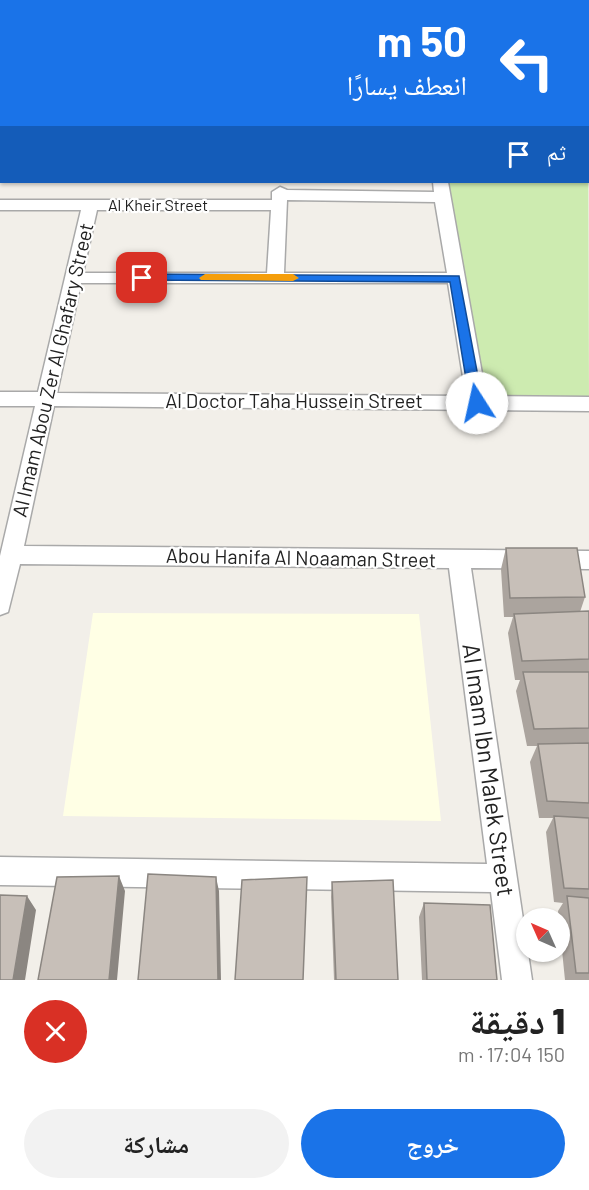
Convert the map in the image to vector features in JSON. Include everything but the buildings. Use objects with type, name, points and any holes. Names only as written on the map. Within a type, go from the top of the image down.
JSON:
[{"type":"street","name":"Al Kheir Street","points":[[0,205],[90,205],[280,194],[441,189]]},
{"type":"street","points":[[441,189],[477,403]]},
{"type":"street","points":[[275,278],[280,194]]},
{"type":"street","name":"Al Imam Abou Zer Al Ghafary Street","points":[[0,605],[90,205]]},
{"type":"street","points":[[75,278],[455,278]]},
{"type":"street","name":"Al Doctor Taha Hussein Street","points":[[0,399],[589,404]]},
{"type":"street","name":"Abou Hanifa Al Noaaman Street","points":[[12,555],[589,560]]},
{"type":"street","name":"Al Imam Ibn Malek Street","points":[[459,559],[518,980]]},
{"type":"street","points":[[0,871],[503,879]]},
{"type":"shaded area","points":[[93,613],[419,614],[441,821],[63,816]]},
{"type":"green space","points":[[440,183],[588,183],[589,404],[477,403]]},
{"type":"slow traffic","points":[[205,278],[293,278]]},
{"type":"route","points":[[142,278],[455,278],[477,403]]}]
